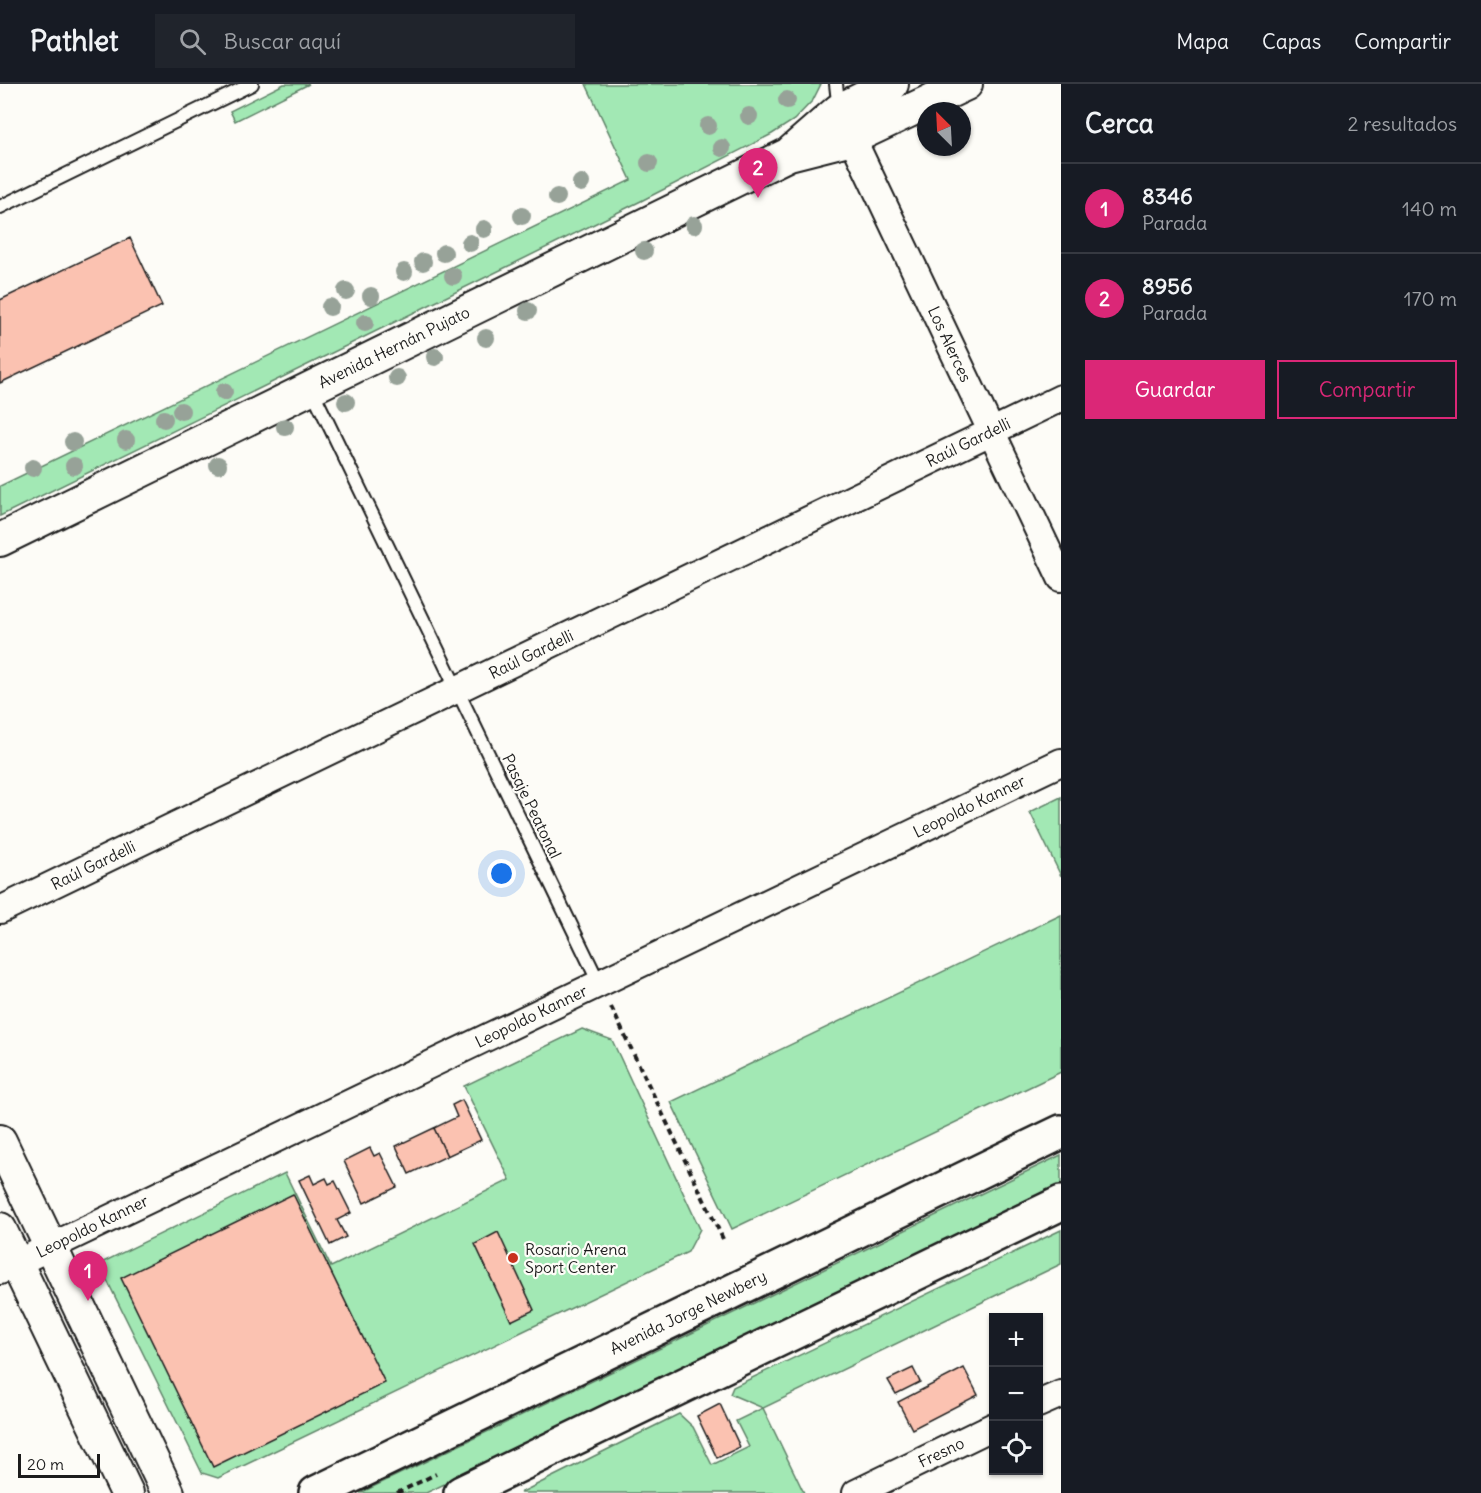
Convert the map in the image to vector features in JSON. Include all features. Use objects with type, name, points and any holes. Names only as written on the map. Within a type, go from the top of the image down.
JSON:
[{"type":"main road","name":"Avenida Jorge Newbery","points":[[316,1493],[1061,1132]]},
{"type":"main road","points":[[461,1493],[1061,1203]]},
{"type":"street","name":"Avenida Hernán Pujato","points":[[789,154],[837,97],[892,84]]},
{"type":"street","name":"Avenida Hernán Pujato","points":[[0,540],[789,154],[852,138],[966,84]]},
{"type":"street","name":"Los Alerces","points":[[837,97],[852,138],[1061,578]]},
{"type":"street","name":"Raúl Gardelli","points":[[0,910],[1061,398]]},
{"type":"street","name":"Leopoldo Kanner","points":[[8,1267],[1061,762]]},
{"type":"street","points":[[0,1141],[168,1493]]},
{"type":"street","points":[[0,1229],[8,1267],[127,1493]]},
{"type":"street","points":[[1043,1402],[1061,1394]]},
{"type":"street","name":"Fresno","points":[[856,1493],[989,1428]]},
{"type":"lane","points":[[0,207],[238,87],[252,84]]},
{"type":"lane","name":"Pasaje Peatonal","points":[[311,388],[600,983]]},
{"type":"path","points":[[600,983],[723,1239]]},
{"type":"green space","points":[[284,84],[309,84],[235,121],[230,111]]},
{"type":"green space","points":[[586,84],[821,84],[813,100],[794,120],[772,134],[641,201],[0,516],[0,486],[631,180]]},
{"type":"green space","points":[[1061,797],[1061,876],[1030,812]]},
{"type":"green space","points":[[1061,915],[1061,1072],[732,1229],[671,1102]]},
{"type":"green space","name":"Rosario Arena Sport Center","points":[[582,1029],[612,1040],[700,1229],[688,1252],[218,1478],[202,1473],[99,1264],[285,1173],[331,1267],[510,1180],[464,1086]]},
{"type":"green space","points":[[1061,1155],[1061,1185],[426,1493],[360,1493]]},
{"type":"green space","points":[[1061,1230],[1061,1264],[763,1408],[730,1394],[733,1387]]},
{"type":"green space","points":[[763,1408],[804,1493],[520,1493],[679,1414],[693,1427],[712,1465],[749,1447],[736,1421]]},
{"type":"building","points":[[130,238],[162,306],[0,383],[0,300]]},
{"type":"building","points":[[462,1100],[481,1140],[447,1156],[434,1128],[457,1117],[452,1105]]},
{"type":"building","points":[[434,1128],[447,1156],[409,1174],[396,1146]]},
{"type":"building","points":[[370,1148],[374,1156],[380,1153],[397,1187],[364,1203],[344,1161]]},
{"type":"building","points":[[310,1175],[314,1184],[326,1178],[329,1184],[335,1181],[351,1213],[337,1220],[346,1237],[330,1245],[299,1180]]},
{"type":"building","points":[[293,1194],[385,1383],[213,1467],[121,1278]]},
{"type":"building","points":[[498,1232],[534,1310],[511,1321],[475,1244]]},
{"type":"building","points":[[913,1368],[920,1382],[896,1394],[888,1380]]},
{"type":"building","points":[[964,1368],[978,1395],[912,1429],[898,1402]]},
{"type":"building","points":[[720,1404],[740,1447],[717,1458],[697,1416]]},
{"type":"place","name":"8956","points":[[758,198]]},
{"type":"place","name":"Rosario Arena Sport Center","points":[[513,1258]]},
{"type":"place","name":"8346","points":[[88,1301]]}]
